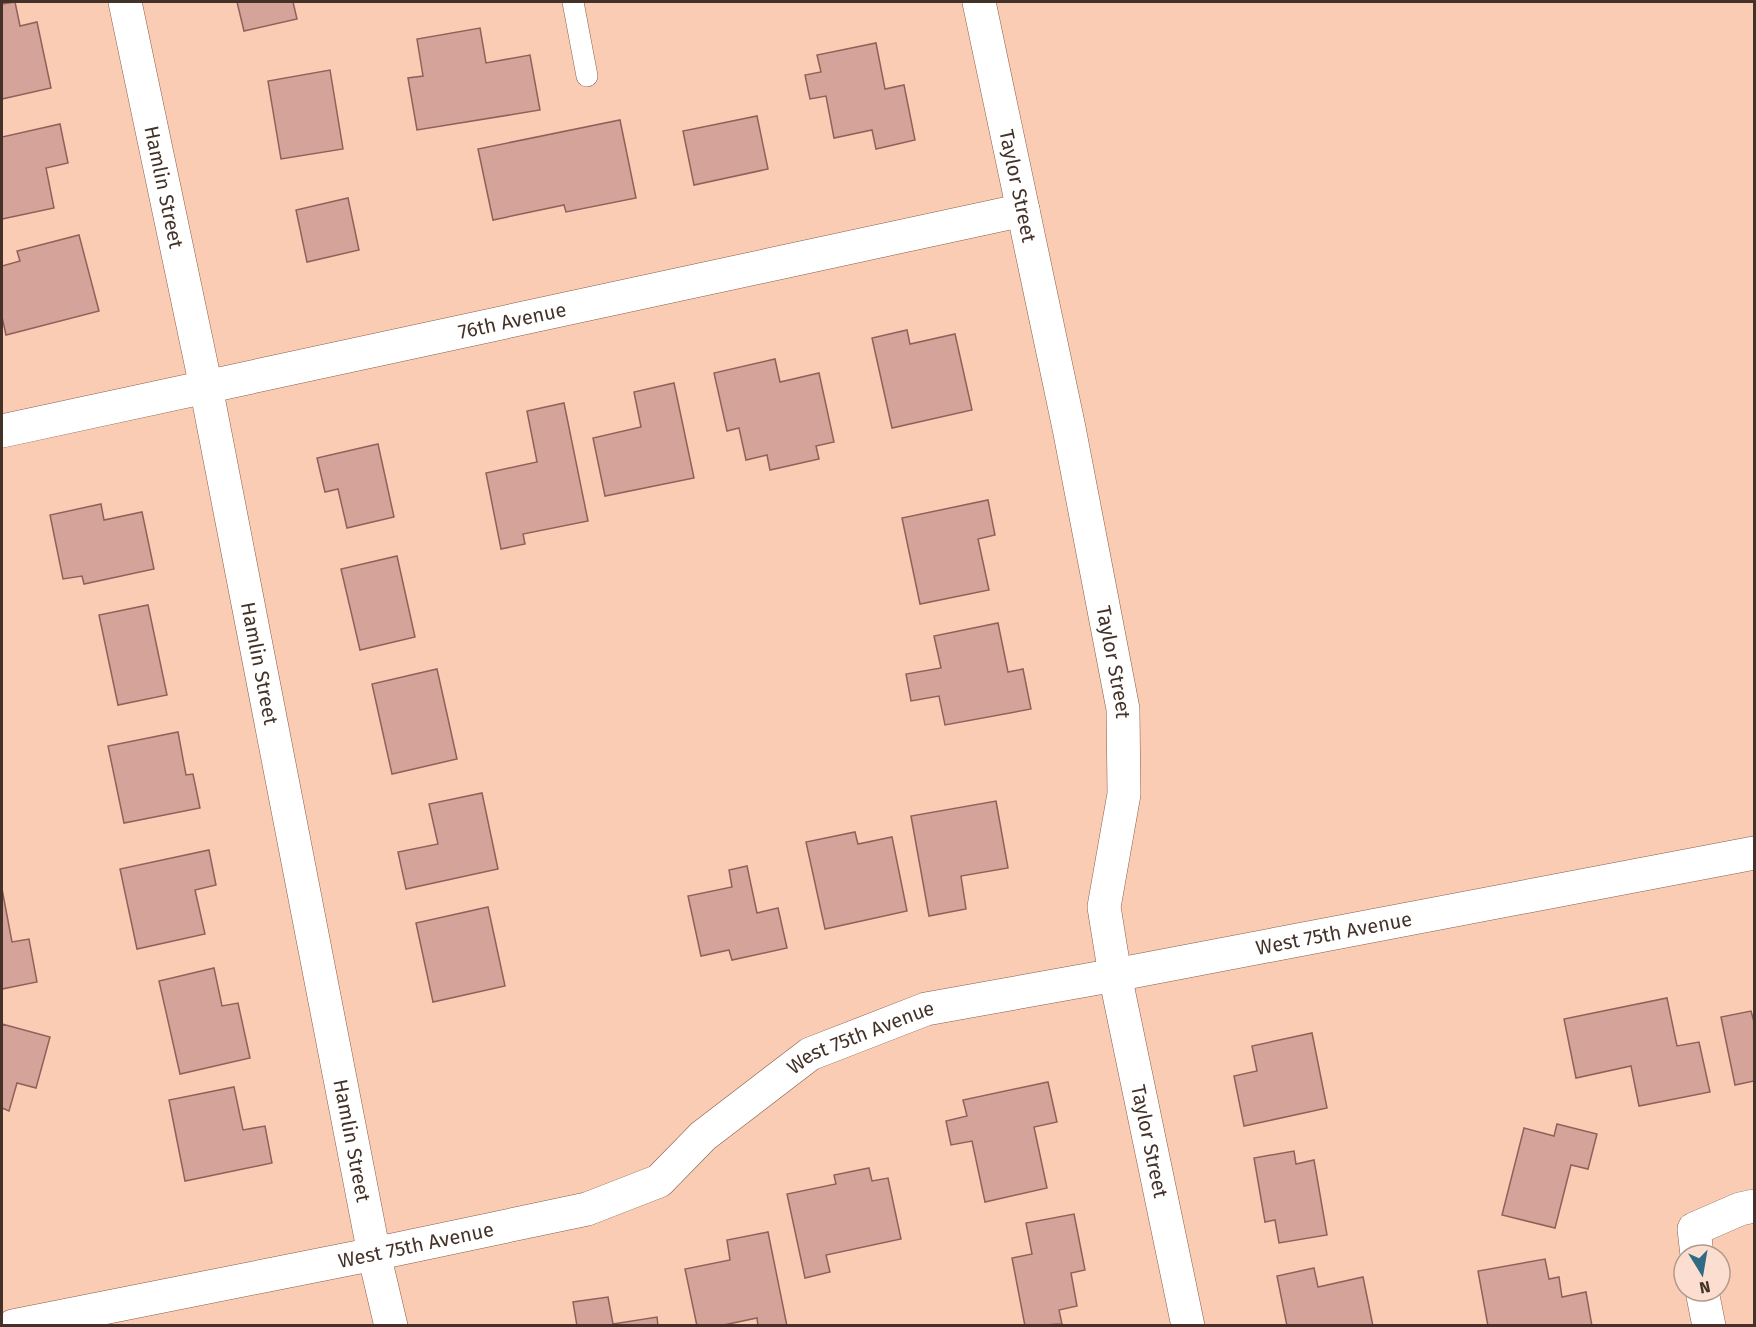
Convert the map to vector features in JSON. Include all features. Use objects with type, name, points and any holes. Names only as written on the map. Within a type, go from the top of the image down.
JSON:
[{"type":"street","name":"Hamlin Street","points":[[125,2],[206,387],[374,1254],[391,1326]]},
{"type":"street","name":"Taylor Street","points":[[979,2],[1069,428],[1123,709],[1124,794],[1104,907],[1115,975],[1188,1326]]},
{"type":"street","name":"76th Avenue","points":[[2,431],[1023,210]]},
{"type":"street","name":"West 75th Avenue","points":[[13,1326],[587,1209],[659,1181],[703,1136],[810,1054],[926,1009],[1755,853]]},
{"type":"street","points":[[1695,1242],[1740,1209],[1755,1206]]},
{"type":"street","points":[[1704,1303],[1709,1326]]},
{"type":"lane","points":[[573,2],[587,76]]},
{"type":"building","points":[[15,2],[20,26],[37,22],[51,88],[2,99],[2,4]]},
{"type":"building","points":[[237,2],[293,2],[297,19],[244,31]]},
{"type":"building","points":[[480,28],[486,63],[530,55],[540,110],[417,130],[408,78],[423,76],[417,39]]},
{"type":"building","points":[[876,43],[885,89],[904,85],[915,140],[876,149],[872,130],[834,138],[826,96],[810,99],[805,75],[821,72],[817,55]]},
{"type":"building","points":[[330,70],[343,149],[281,159],[268,81]]},
{"type":"building","points":[[757,116],[768,169],[694,185],[683,131]]},
{"type":"building","points":[[620,120],[636,198],[566,212],[564,205],[493,220],[478,149]]},
{"type":"building","points":[[60,124],[68,163],[46,168],[54,208],[2,219],[2,137]]},
{"type":"building","points":[[348,198],[359,250],[307,262],[296,210]]},
{"type":"building","points":[[79,235],[99,311],[6,335],[2,317],[2,266],[20,261],[17,251]]},
{"type":"building","points":[[907,330],[910,344],[955,334],[972,410],[892,428],[872,338]]},
{"type":"building","points":[[775,359],[780,382],[819,373],[834,442],[816,446],[819,459],[770,470],[767,455],[746,460],[739,428],[727,431],[714,373]]},
{"type":"building","points":[[674,383],[694,478],[605,496],[593,438],[641,427],[634,392]]},
{"type":"building","points":[[564,403],[588,521],[523,534],[525,544],[501,549],[486,473],[537,462],[527,411]]},
{"type":"building","points":[[378,444],[394,517],[347,528],[338,489],[325,492],[317,458]]},
{"type":"building","points":[[988,500],[995,535],[978,539],[989,590],[920,604],[902,518]]},
{"type":"building","points":[[101,504],[104,520],[142,512],[154,569],[84,584],[82,576],[63,579],[50,515]]},
{"type":"building","points":[[397,556],[415,637],[360,650],[341,569]]},
{"type":"building","points":[[148,605],[167,695],[118,705],[99,615]]},
{"type":"building","points":[[998,623],[1008,672],[1023,669],[1031,709],[945,725],[939,696],[911,701],[906,674],[941,668],[934,636]]},
{"type":"building","points":[[437,669],[457,759],[392,774],[372,684]]},
{"type":"building","points":[[178,732],[186,775],[193,774],[200,808],[124,823],[108,746]]},
{"type":"building","points":[[482,793],[498,869],[406,889],[398,852],[438,844],[429,804]]},
{"type":"building","points":[[996,801],[1008,868],[961,876],[966,909],[929,916],[911,816]]},
{"type":"building","points":[[855,832],[858,844],[892,837],[907,911],[825,929],[806,842]]},
{"type":"building","points":[[209,850],[216,885],[195,890],[205,934],[137,949],[120,869]]},
{"type":"building","points":[[747,866],[757,913],[778,908],[787,948],[732,960],[729,950],[701,956],[688,896],[732,887],[729,870]]},
{"type":"building","points":[[2,889],[12,942],[29,939],[37,982],[2,989]]},
{"type":"building","points":[[488,907],[505,986],[433,1002],[416,923]]},
{"type":"building","points":[[214,968],[222,1006],[238,1003],[250,1058],[180,1074],[159,981]]},
{"type":"building","points":[[1667,998],[1677,1046],[1699,1042],[1710,1092],[1639,1106],[1631,1066],[1576,1078],[1564,1019]]},
{"type":"building","points":[[1751,1011],[1754,1022],[1754,1081],[1735,1085],[1721,1017]]},
{"type":"building","points":[[2,1024],[50,1037],[36,1088],[17,1083],[9,1111],[2,1108]]},
{"type":"building","points":[[1312,1033],[1327,1108],[1244,1126],[1234,1076],[1257,1071],[1252,1046]]},
{"type":"building","points":[[1048,1082],[1057,1122],[1034,1127],[1047,1188],[985,1202],[972,1141],[951,1145],[946,1121],[967,1116],[963,1100]]},
{"type":"building","points":[[234,1087],[243,1130],[265,1126],[272,1163],[185,1181],[169,1100]]},
{"type":"building","points":[[1557,1124],[1597,1134],[1588,1169],[1571,1165],[1555,1228],[1502,1215],[1524,1128],[1554,1136]]},
{"type":"building","points":[[1294,1151],[1296,1164],[1314,1160],[1327,1235],[1279,1243],[1275,1220],[1265,1222],[1254,1158]]},
{"type":"building","points":[[869,1168],[872,1181],[888,1178],[901,1239],[826,1255],[830,1272],[805,1278],[787,1194],[836,1184],[834,1175]]},
{"type":"building","points":[[1074,1214],[1085,1270],[1071,1273],[1077,1306],[1059,1310],[1062,1324],[1025,1326],[1012,1258],[1032,1254],[1026,1223]]},
{"type":"building","points":[[768,1232],[787,1326],[758,1326],[757,1318],[719,1326],[697,1326],[685,1269],[730,1260],[727,1240]]},
{"type":"building","points":[[1545,1259],[1549,1279],[1559,1277],[1562,1297],[1586,1292],[1592,1326],[1488,1326],[1478,1271]]},
{"type":"building","points":[[1314,1268],[1318,1287],[1363,1277],[1373,1326],[1287,1326],[1277,1276]]},
{"type":"building","points":[[608,1297],[613,1324],[657,1317],[658,1326],[577,1326],[573,1302]]}]
